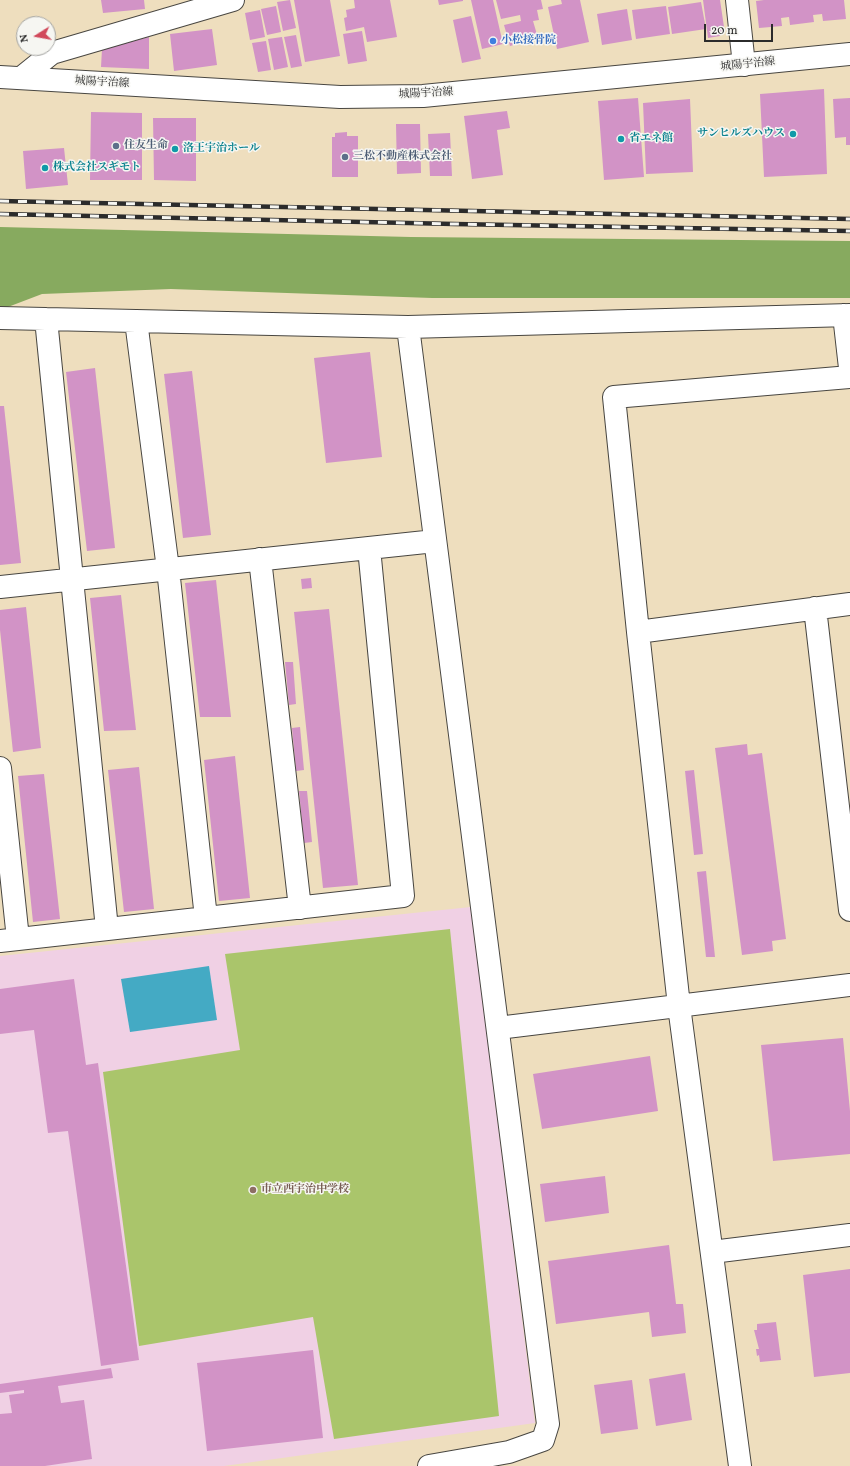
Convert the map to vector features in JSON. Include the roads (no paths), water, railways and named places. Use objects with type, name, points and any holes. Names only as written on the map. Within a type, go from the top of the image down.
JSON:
[{"type":"main road","points":[[22,78],[52,53],[233,0]]},
{"type":"main road","points":[[737,0],[744,65]]},
{"type":"main road","name":"城陽宇治線","points":[[0,77],[340,97],[423,96],[850,54]]},
{"type":"main road","points":[[0,318],[408,327],[847,315],[850,368]]},
{"type":"main road","points":[[46,319],[107,929]]},
{"type":"main road","points":[[136,321],[168,569],[206,918]]},
{"type":"main road","points":[[408,327],[478,889],[498,1028],[548,1424],[543,1440],[509,1452],[429,1466]]},
{"type":"main road","points":[[740,1466],[679,1006],[614,397],[850,377]]},
{"type":"main road","points":[[0,587],[435,541]]},
{"type":"main road","points":[[0,768],[9,940],[403,896],[369,548]]},
{"type":"main road","points":[[260,559],[300,908]]},
{"type":"main road","points":[[638,632],[850,604]]},
{"type":"main road","points":[[815,608],[850,910]]},
{"type":"main road","points":[[498,1028],[850,985]]},
{"type":"main road","points":[[712,1252],[850,1235]]},
{"type":"water","points":[[209,966],[217,1020],[130,1032],[121,979]]},
{"type":"railway","points":[[0,201],[850,219]]},
{"type":"railway","points":[[0,214],[850,231]]},
{"type":"place","name":"小松接骨院","points":[[493,41]]},
{"type":"place","name":"サンヒルズハウス","points":[[793,134]]},
{"type":"place","name":"省エネ館","points":[[621,139]]},
{"type":"place","name":"住友生命","points":[[116,146]]},
{"type":"place","name":"洛王宇治ホール","points":[[175,149]]},
{"type":"place","name":"三松不動産株式会社","points":[[345,157]]},
{"type":"place","name":"株式会社スギモト","points":[[45,168]]},
{"type":"place","name":"市立西宇治中学校","points":[[253,1190]]}]
